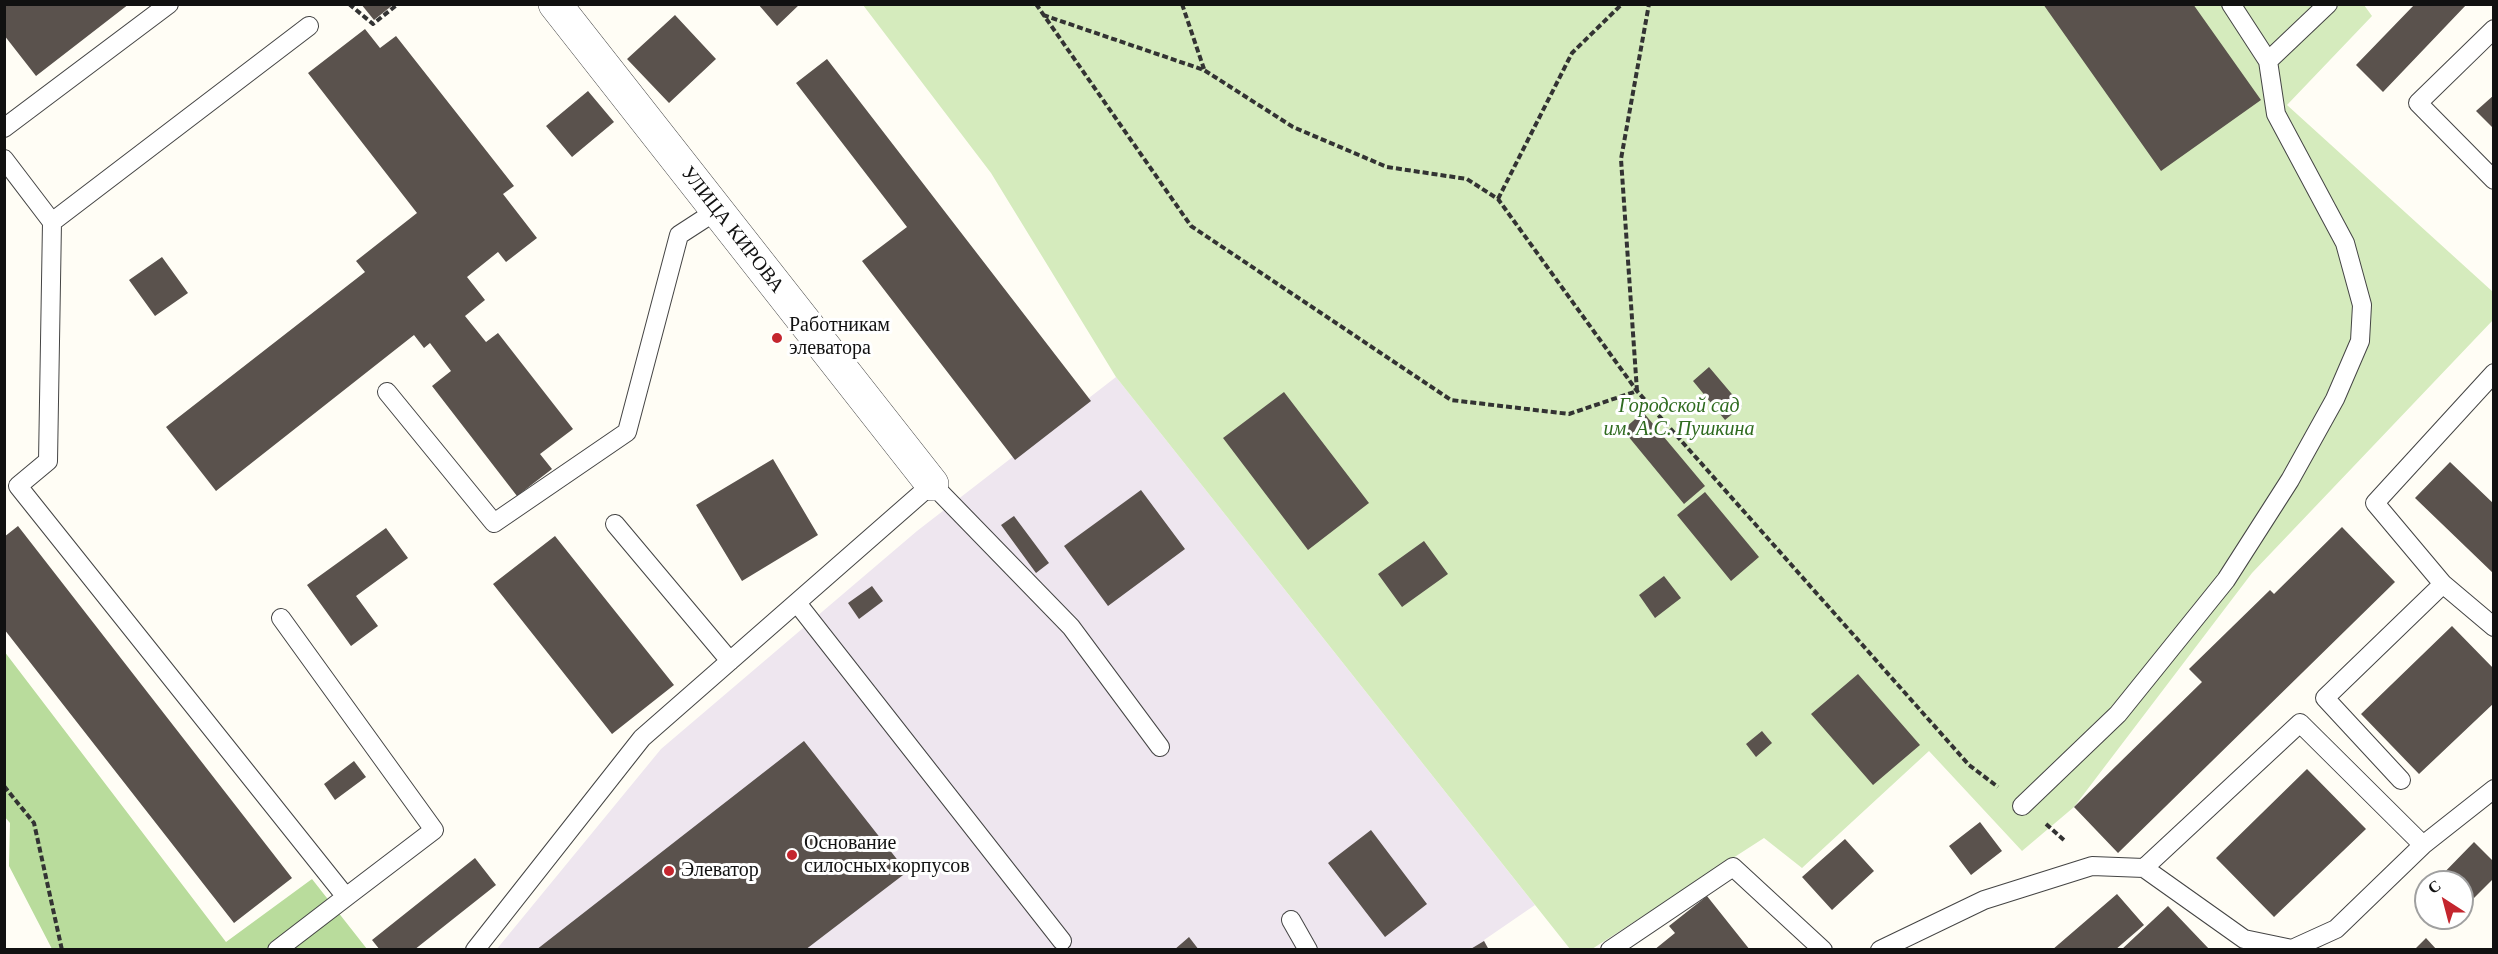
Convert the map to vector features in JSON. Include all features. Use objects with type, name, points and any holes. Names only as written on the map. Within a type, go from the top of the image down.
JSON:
[{"type":"street","name":"УЛИЦА КИРОВА","points":[[555,4],[932,484]]},
{"type":"lane","points":[[4,128],[169,4]]},
{"type":"lane","points":[[2022,806],[2118,714],[2226,580],[2290,480],[2336,399],[2360,341],[2362,305],[2345,243],[2276,114],[2268,61],[2231,4]]},
{"type":"lane","points":[[2268,61],[2328,4]]},
{"type":"lane","points":[[51,222],[309,26]]},
{"type":"lane","points":[[2493,29],[2418,103],[2493,180]]},
{"type":"lane","points":[[4,159],[51,222],[48,461],[18,486],[346,897]]},
{"type":"lane","points":[[387,392],[495,523],[627,432],[679,235],[716,211]]},
{"type":"lane","points":[[2493,373],[2375,503],[2443,584],[2493,627]]},
{"type":"lane","points":[[475,950],[642,738],[932,484],[1071,627],[1160,747]]},
{"type":"lane","points":[[615,524],[730,661]]},
{"type":"lane","points":[[2401,780],[2325,699],[2443,584]]},
{"type":"lane","points":[[797,603],[1062,940]]},
{"type":"lane","points":[[277,950],[434,830],[281,618]]},
{"type":"lane","points":[[2144,868],[2300,723],[2423,845]]},
{"type":"lane","points":[[1880,950],[1984,900],[2092,866],[2144,868],[2244,939],[2292,949],[2336,929],[2423,845],[2493,789]]},
{"type":"lane","points":[[1610,950],[1733,867],[1823,950]]},
{"type":"lane","points":[[1292,920],[1308,950]]},
{"type":"path","points":[[349,4],[373,24],[398,4]]},
{"type":"path","points":[[1036,4],[1191,226],[1451,400],[1569,414],[1637,391]]},
{"type":"path","points":[[1182,4],[1204,70]]},
{"type":"path","points":[[1498,199],[1572,53],[1622,4]]},
{"type":"path","points":[[1637,391],[1621,159],[1649,4]]},
{"type":"path","points":[[1043,15],[1204,70],[1293,127],[1387,167],[1467,179],[1498,199],[1637,391],[1969,765],[2022,806],[2092,866]]},
{"type":"path","points":[[4,786],[34,823],[62,950]]},
{"type":"shaded area","points":[[1116,377],[1535,905],[1484,940],[1489,950],[496,950],[661,749],[917,531]]},
{"type":"green space","name":"Городской сад им. А.С. Пушкина","points":[[863,5],[2364,5],[2372,16],[2287,105],[2493,292],[2493,320],[2252,573],[2074,807],[2022,851],[1929,751],[1802,868],[1764,838],[1592,949],[1570,949],[1116,377],[991,173]]},
{"type":"green space","points":[[4,651],[226,942],[312,879],[367,949],[52,949],[9,866],[10,823],[4,816]]},
{"type":"building","points":[[4,4],[129,4],[36,76],[4,35]]},
{"type":"building","points":[[361,4],[394,4],[374,20]]},
{"type":"building","points":[[758,4],[800,4],[777,26]]},
{"type":"building","points":[[2043,4],[2193,4],[2261,100],[2161,171]]},
{"type":"building","points":[[2415,4],[2467,4],[2383,92],[2356,65]]},
{"type":"building","points":[[675,15],[716,59],[669,103],[627,59]]},
{"type":"building","points":[[365,29],[380,48],[396,36],[514,186],[503,194],[537,238],[506,262],[498,252],[467,277],[485,300],[465,316],[486,342],[498,333],[573,429],[540,454],[552,469],[517,496],[432,386],[451,371],[430,343],[424,348],[414,335],[216,491],[166,427],[365,272],[356,261],[417,213],[308,73]]},
{"type":"building","points":[[827,59],[1091,401],[1015,460],[862,261],[907,227],[796,83]]},
{"type":"building","points":[[588,91],[614,122],[572,157],[546,126]]},
{"type":"building","points":[[2494,95],[2494,129],[2476,111]]},
{"type":"building","points":[[162,257],[188,293],[155,316],[129,280]]},
{"type":"building","points":[[1709,367],[1742,406],[1725,420],[1693,381]]},
{"type":"building","points":[[1284,392],[1369,503],[1308,550],[1223,438]]},
{"type":"building","points":[[1643,412],[1705,486],[1684,504],[1623,430]]},
{"type":"building","points":[[773,459],[818,535],[742,581],[696,505]]},
{"type":"building","points":[[2450,462],[2494,504],[2494,574],[2415,498]]},
{"type":"building","points":[[1141,490],[1185,549],[1108,606],[1064,546]]},
{"type":"building","points":[[1705,492],[1759,557],[1731,581],[1677,515]]},
{"type":"building","points":[[1014,516],[1049,563],[1036,573],[1001,525]]},
{"type":"building","points":[[18,526],[292,878],[234,923],[4,629],[4,537]]},
{"type":"building","points":[[2342,527],[2395,582],[2118,853],[2074,807],[2202,682],[2189,669],[2270,590],[2274,594]]},
{"type":"building","points":[[386,528],[408,558],[356,596],[378,626],[351,646],[307,585]]},
{"type":"building","points":[[555,536],[674,685],[612,734],[493,584]]},
{"type":"building","points":[[1424,541],[1448,574],[1402,607],[1378,574]]},
{"type":"building","points":[[1664,576],[1681,598],[1655,618],[1639,595]]},
{"type":"building","points":[[872,586],[883,601],[859,619],[848,603]]},
{"type":"building","points":[[2452,626],[2494,669],[2494,703],[2419,774],[2361,714]]},
{"type":"building","points":[[1858,674],[1920,745],[1873,785],[1811,714]]},
{"type":"building","points":[[1762,731],[1772,743],[1756,757],[1746,744]]},
{"type":"building","name":"Основание силосных корпусов","points":[[804,741],[907,872],[805,950],[536,950]]},
{"type":"building","points":[[354,761],[366,777],[335,800],[324,784]]},
{"type":"building","points":[[2307,769],[2366,829],[2274,917],[2216,858]]},
{"type":"building","points":[[1980,822],[2002,851],[1971,875],[1949,846]]},
{"type":"building","points":[[1371,830],[1427,904],[1385,937],[1328,863]]},
{"type":"building","points":[[1845,839],[1874,871],[1832,910],[1802,877]]},
{"type":"building","points":[[2474,842],[2494,862],[2494,878],[2474,898],[2474,870],[2447,870]]},
{"type":"building","points":[[475,858],[496,885],[414,950],[380,950],[372,940]]},
{"type":"building","points":[[2117,894],[2144,925],[2115,950],[2052,950]]},
{"type":"building","points":[[1707,896],[1750,950],[1654,950],[1675,933],[1669,926]]},
{"type":"building","points":[[2168,906],[2210,950],[2121,950]]},
{"type":"building","points":[[1189,937],[1199,950],[1174,950]]},
{"type":"building","points":[[2426,938],[2437,950],[2414,950]]},
{"type":"building","points":[[1484,941],[1489,950],[1469,950]]},
{"type":"place","name":"Работникам элеватора","points":[[777,338]]},
{"type":"place","name":"Основание силосных корпусов","points":[[792,855]]},
{"type":"place","name":"Элеватор","points":[[669,871]]}]
